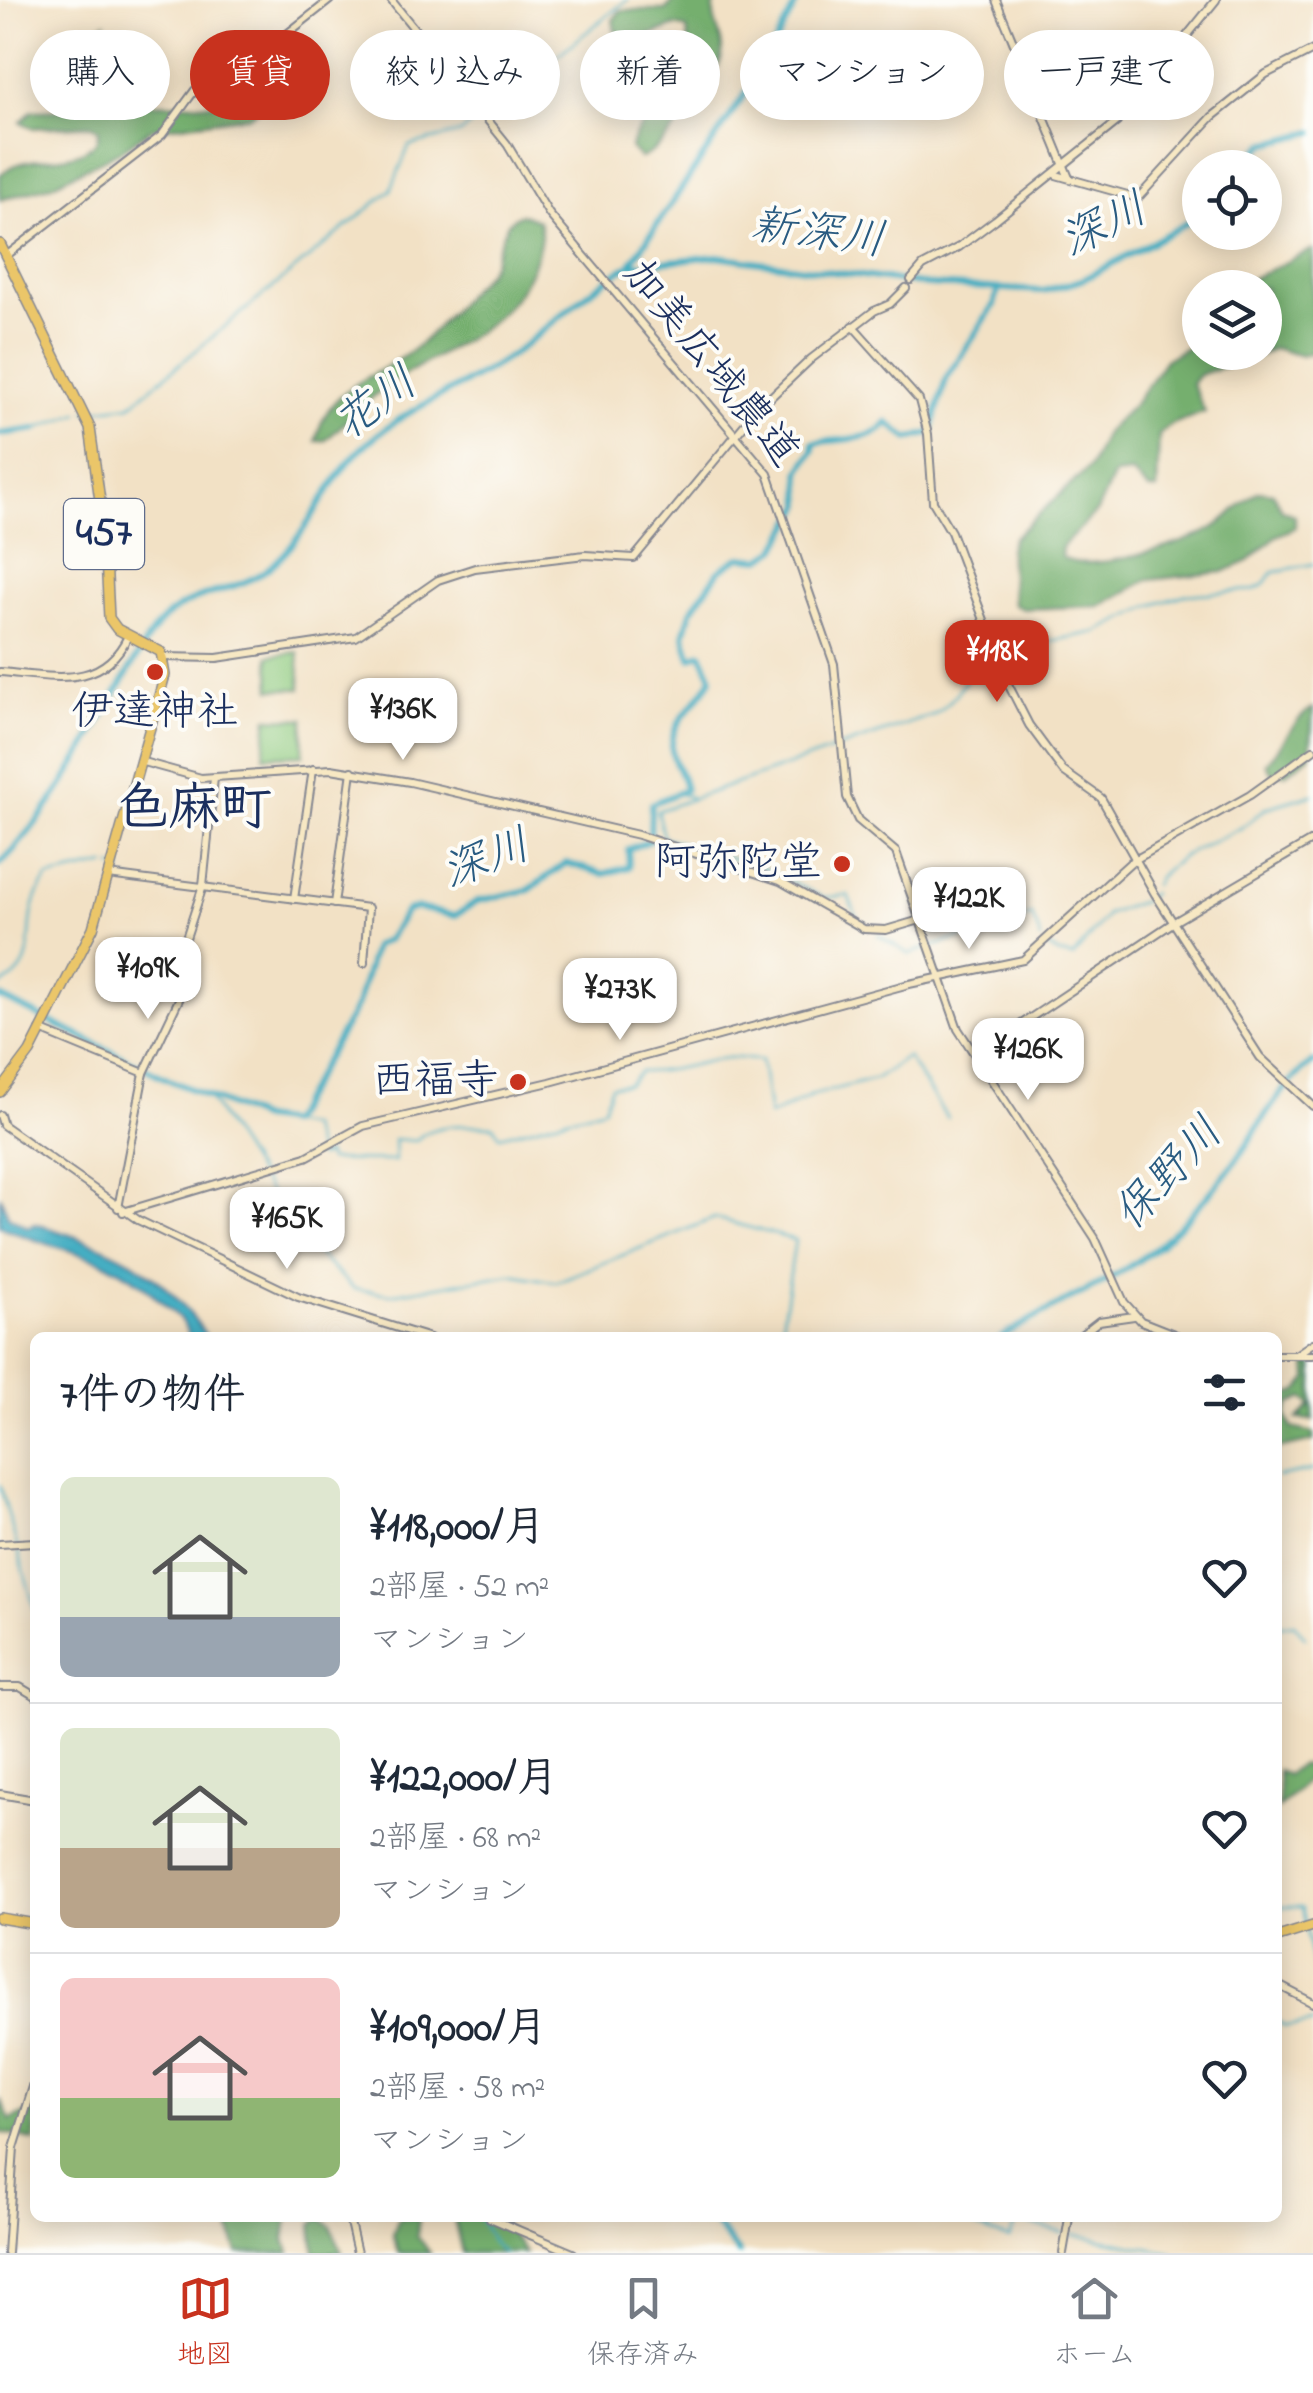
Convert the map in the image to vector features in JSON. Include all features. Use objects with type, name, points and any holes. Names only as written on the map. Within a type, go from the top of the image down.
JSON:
[{"type":"highway","name":"457","points":[[0,244],[88,420],[104,537],[107,613],[111,623],[130,637]]},
{"type":"highway","points":[[0,1092],[43,1025],[93,928],[143,762],[164,688],[159,653],[130,637]]},
{"type":"highway","points":[[0,1918],[30,1923]]},
{"type":"highway","points":[[1282,1936],[1309,1928]]},
{"type":"street","points":[[6,256],[162,135],[196,90],[251,62],[330,0]]},
{"type":"street","name":"加美広域農道","points":[[392,0],[507,144],[549,214],[768,474],[834,664],[853,813],[894,848],[958,1029],[1108,1264],[1134,1316]]},
{"type":"street","points":[[996,0],[1069,178]]},
{"type":"street","points":[[911,280],[924,266],[959,248],[1118,122],[1216,0]]},
{"type":"street","points":[[1054,174],[1138,198],[1212,117],[1266,74],[1313,50]]},
{"type":"street","points":[[159,653],[217,658],[356,638],[438,580],[475,568],[585,555],[634,558],[678,500],[703,479],[769,399],[854,326],[890,304],[906,288]]},
{"type":"street","points":[[854,326],[919,400],[928,437],[933,502],[951,532],[1011,692],[1042,746],[1063,771],[1101,798],[1152,890],[1260,1057],[1313,1106]]},
{"type":"street","points":[[0,672],[63,677],[99,670],[115,662],[130,637]]},
{"type":"street","points":[[120,1210],[315,1152],[363,1126],[550,1082],[939,977],[1019,962],[1136,860],[1250,796],[1313,750]]},
{"type":"street","points":[[143,762],[186,776],[214,778],[313,769],[352,771],[650,839],[794,885],[864,929],[886,930],[920,920]]},
{"type":"street","points":[[294,899],[313,769]]},
{"type":"street","points":[[334,904],[352,771]]},
{"type":"street","points":[[120,1210],[146,1070],[182,998],[184,944],[203,886],[214,778]]},
{"type":"street","points":[[974,1055],[1174,922],[1313,840]]},
{"type":"street","points":[[108,874],[368,908],[364,963]]},
{"type":"street","points":[[43,1025],[146,1070]]},
{"type":"street","points":[[0,1115],[3,1125],[120,1210],[298,1298],[410,1332]]},
{"type":"street","points":[[1084,1332],[1099,1320],[1134,1316],[1158,1332]]},
{"type":"street","points":[[1296,1355],[1313,1343]]},
{"type":"street","points":[[1282,1355],[1313,1355]]},
{"type":"street","points":[[0,1544],[30,1543]]},
{"type":"street","points":[[0,1687],[20,1687],[30,1693]]},
{"type":"street","points":[[0,1794],[30,1799]]},
{"type":"street","points":[[1282,1987],[1313,2002]]},
{"type":"street","points":[[8,2253],[14,2148],[30,2096]]},
{"type":"street","points":[[350,2222],[356,2253]]},
{"type":"street","points":[[499,2222],[573,2253]]},
{"type":"street","points":[[1063,2253],[1068,2222]]},
{"type":"green space","points":[[675,0],[716,0],[714,14],[718,30],[675,26],[664,30],[615,30],[613,20],[621,10],[665,10]]},
{"type":"green space","points":[[170,104],[190,104],[190,120],[219,120],[151,129],[122,150],[49,186],[0,200],[0,175],[11,167],[76,154],[97,140],[99,130],[92,125],[33,128],[21,122],[30,113],[30,120],[170,120]]},
{"type":"green space","points":[[683,120],[662,143],[640,158],[631,149],[645,123]]},
{"type":"green space","points":[[522,214],[538,220],[541,238],[525,283],[510,304],[472,336],[383,389],[326,440],[316,441],[322,421],[343,393],[419,345],[483,277],[503,232]]},
{"type":"green space","points":[[1313,249],[1313,352],[1301,356],[1282,350],[1282,270],[1270,270]]},
{"type":"green space","points":[[1182,350],[1182,370],[1215,370],[1199,375],[1192,384],[1205,412],[1170,425],[1159,435],[1157,490],[1149,490],[1132,473],[1114,475],[1097,511],[1062,547],[1061,556],[1089,563],[1111,561],[1179,543],[1217,526],[1259,491],[1273,493],[1282,510],[1295,516],[1295,528],[1276,536],[1249,561],[1223,572],[1148,580],[1100,606],[1023,609],[1013,605],[1009,549],[1013,538],[1090,467],[1105,433],[1135,403],[1165,360]]},
{"type":"green space","points":[[298,652],[301,689],[271,689],[269,656]]},
{"type":"green space","points":[[1313,708],[1310,756],[1285,774],[1271,772],[1266,763],[1299,719]]},
{"type":"green space","points":[[268,718],[304,719],[303,755],[264,756]]},
{"type":"green space","points":[[1313,1364],[1313,1420],[1298,1419],[1311,1405],[1304,1398],[1290,1404],[1286,1416],[1292,1428],[1313,1433],[1313,1441],[1282,1448],[1283,1398],[1298,1391],[1308,1379],[1307,1366]]},
{"type":"green space","points":[[1301,1764],[1309,1766],[1308,1779],[1282,1804],[1282,1772],[1287,1775]]},
{"type":"green space","points":[[0,2099],[10,2120],[30,2112],[30,2140],[0,2132]]},
{"type":"green space","points":[[228,2222],[287,2222],[285,2240],[291,2253],[238,2253]]},
{"type":"green space","points":[[326,2222],[331,2226],[342,2253],[315,2253],[312,2225]]},
{"type":"green space","points":[[398,2222],[419,2222],[417,2235],[430,2253],[398,2253],[393,2234]]},
{"type":"green space","points":[[455,2222],[502,2222],[525,2253],[462,2253]]},
{"type":"water","points":[[0,1195],[8,1216],[28,1227],[36,1224],[89,1242],[134,1263],[172,1293],[203,1332],[187,1332],[171,1310],[118,1269],[0,1226]]},
{"type":"waterway","points":[[86,411],[130,405],[391,190],[409,146],[460,133],[627,0]]},
{"type":"waterway","name":"花川","points":[[0,864],[52,801],[143,646],[170,613],[198,598],[243,583],[270,567],[296,540],[362,448],[415,410],[510,356],[630,265],[762,69],[798,0]]},
{"type":"waterway","name":"深川","points":[[1258,150],[1265,144],[1313,132]]},
{"type":"waterway","name":"新深川","points":[[631,265],[717,256],[928,285],[1044,291],[1082,280],[1182,226]]},
{"type":"waterway","name":"深川","points":[[0,997],[167,1079],[261,1119],[289,1123],[357,1005],[374,946],[387,940],[406,911],[417,908],[455,916],[477,901],[529,890],[566,863],[603,874],[629,867],[628,849],[650,841],[651,804],[685,790],[673,757],[672,740],[680,720],[712,677],[701,653],[691,658],[684,635],[691,611],[719,571],[740,557],[761,559],[777,549],[802,505],[800,471],[814,450],[813,443],[865,436],[887,422],[909,439],[931,433],[946,379],[994,305],[998,290]]},
{"type":"waterway","points":[[36,429],[79,413]]},
{"type":"waterway","points":[[0,434],[36,429]]},
{"type":"waterway","points":[[859,923],[848,895],[824,898],[769,870],[663,837],[657,811],[933,715],[995,652],[1097,632],[1150,606],[1184,595],[1253,590],[1264,585],[1273,572],[1313,564]]},
{"type":"waterway","points":[[680,794],[690,797]]},
{"type":"waterway","points":[[1154,885],[1183,856],[1241,828],[1266,808],[1313,794]]},
{"type":"waterway","points":[[0,986],[24,966],[33,910],[48,878],[106,865]]},
{"type":"waterway","points":[[112,867],[121,868],[121,873]]},
{"type":"waterway","points":[[121,880],[132,881]]},
{"type":"waterway","points":[[1046,945],[1058,954],[1073,957],[1108,914],[1145,900],[1152,893]]},
{"type":"waterway","points":[[878,935],[909,954],[1032,915],[1041,939]]},
{"type":"waterway","points":[[289,1123],[309,1127],[319,1157],[326,1154],[328,1160],[395,1161],[394,1139],[416,1141],[431,1130],[463,1125],[494,1126],[500,1136],[604,1108],[611,1086],[628,1084],[640,1072],[731,1058],[761,1060],[769,1116],[813,1095],[878,1078],[907,1057],[947,1118]]},
{"type":"waterway","name":"保野川","points":[[1011,1332],[1111,1278],[1171,1234],[1230,1169],[1281,1094],[1313,1062]]},
{"type":"waterway","points":[[207,1095],[297,1235],[354,1289],[390,1294],[511,1274],[556,1282],[715,1218],[795,1240],[781,1332]]},
{"type":"waterway","points":[[1282,1476],[1313,1470]]},
{"type":"waterway","points":[[0,1485],[30,1592]]},
{"type":"waterway","points":[[1282,1625],[1294,1623],[1305,1637]]},
{"type":"waterway","points":[[1282,1907],[1302,1907],[1313,1966]]},
{"type":"waterway","points":[[1282,2025],[1313,2023]]},
{"type":"waterway","points":[[482,2222],[492,2242],[504,2253]]},
{"type":"waterway","points":[[713,2222],[739,2253]]},
{"type":"waterway","points":[[972,2222],[973,2226],[1009,2239],[1016,2222]]},
{"type":"waterway","points":[[1024,2222],[1063,2233]]},
{"type":"waterway","points":[[1071,2234],[1173,2253]]},
{"type":"place","name":"伊達神社","points":[[155,672]]},
{"type":"place","name":"阿弥陀堂","points":[[842,864]]},
{"type":"place","name":"西福寺","points":[[518,1082]]},
{"type":"district","name":"色麻町","points":[[194,811]]}]
